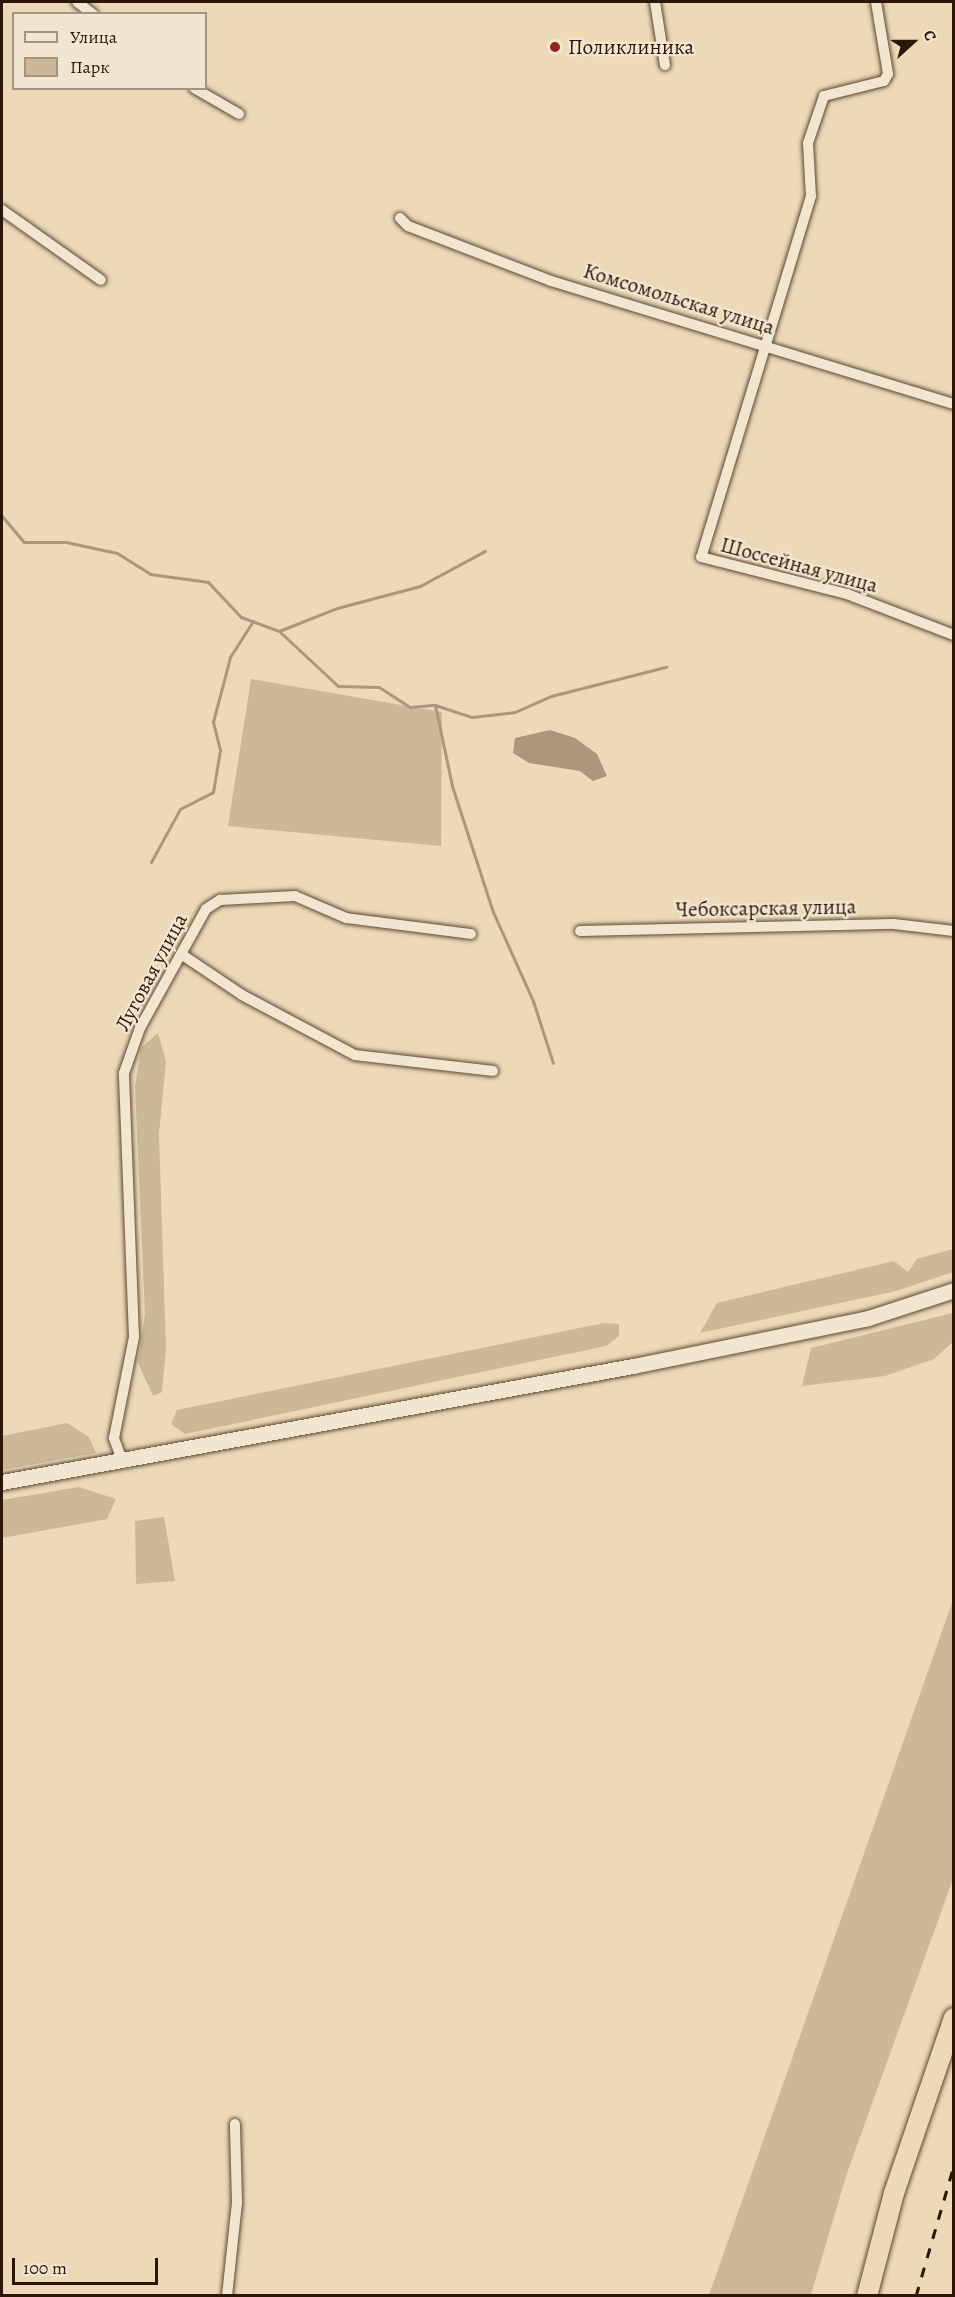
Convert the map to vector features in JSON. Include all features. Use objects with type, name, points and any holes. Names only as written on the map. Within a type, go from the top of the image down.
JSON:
[{"type":"highway","points":[[867,2295],[894,2193],[954,2018]]},
{"type":"street","points":[[77,2],[90,12]]},
{"type":"street","points":[[655,2],[665,65]]},
{"type":"street","points":[[763,345],[811,196],[808,143],[824,96],[884,81],[888,74],[876,2]]},
{"type":"street","points":[[197,90],[238,114]]},
{"type":"street","points":[[2,210],[101,280]]},
{"type":"street","name":"Комсомольская улица","points":[[400,218],[408,226],[551,281],[954,404]]},
{"type":"street","name":"Шоссейная улица","points":[[763,345],[701,557],[847,594],[954,635]]},
{"type":"street","name":"Луговая улица","points":[[123,1463],[114,1438],[134,1337],[124,1073],[140,1028],[206,909],[220,900],[296,896],[346,918],[471,934]]},
{"type":"street","name":"Чебоксарская улица","points":[[580,931],[894,924],[954,931]]},
{"type":"street","points":[[181,954],[242,995],[355,1055],[493,1071]]},
{"type":"street","points":[[2,1482],[123,1463],[868,1318],[954,1290]]},
{"type":"street","points":[[227,2295],[237,2203],[235,2124]]},
{"type":"green space","points":[[251,679],[442,712],[441,846],[228,826]]},
{"type":"green space","points":[[158,1033],[166,1061],[159,1134],[166,1349],[162,1392],[153,1396],[138,1363],[145,1314],[135,1087],[141,1048]]},
{"type":"green space","points":[[953,1249],[953,1272],[896,1291],[700,1333],[717,1303],[894,1261],[908,1272],[917,1259]]},
{"type":"green space","points":[[953,1313],[953,1342],[934,1359],[885,1376],[802,1386],[811,1348]]},
{"type":"green space","points":[[604,1323],[619,1324],[619,1336],[606,1346],[185,1434],[171,1424],[177,1410]]},
{"type":"green space","points":[[67,1423],[89,1437],[96,1453],[2,1470],[2,1436]]},
{"type":"green space","points":[[79,1487],[116,1499],[107,1519],[2,1538],[2,1500]]},
{"type":"green space","points":[[164,1517],[175,1581],[136,1584],[135,1521]]},
{"type":"green space","points":[[953,1600],[953,1879],[846,2176],[811,2295],[709,2295]]},
{"type":"shaded area","points":[[550,730],[575,738],[597,754],[607,776],[593,781],[580,771],[529,763],[513,753],[515,738]]},
{"type":"waterway","points":[[2,516],[24,542],[66,542],[117,553],[150,574],[208,582],[241,617],[279,631],[338,686],[379,687],[410,707],[435,705],[452,786],[493,912],[533,1001],[553,1063]]},
{"type":"waterway","points":[[279,631],[337,608],[420,586],[485,551]]},
{"type":"waterway","points":[[151,862],[180,809],[213,792],[220,750],[213,722],[230,657],[253,621]]},
{"type":"waterway","points":[[435,705],[472,717],[515,712],[551,696],[666,667]]},
{"type":"railway","points":[[916,2296],[954,2165]]},
{"type":"place","name":"Поликлиника","points":[[555,47]]}]
